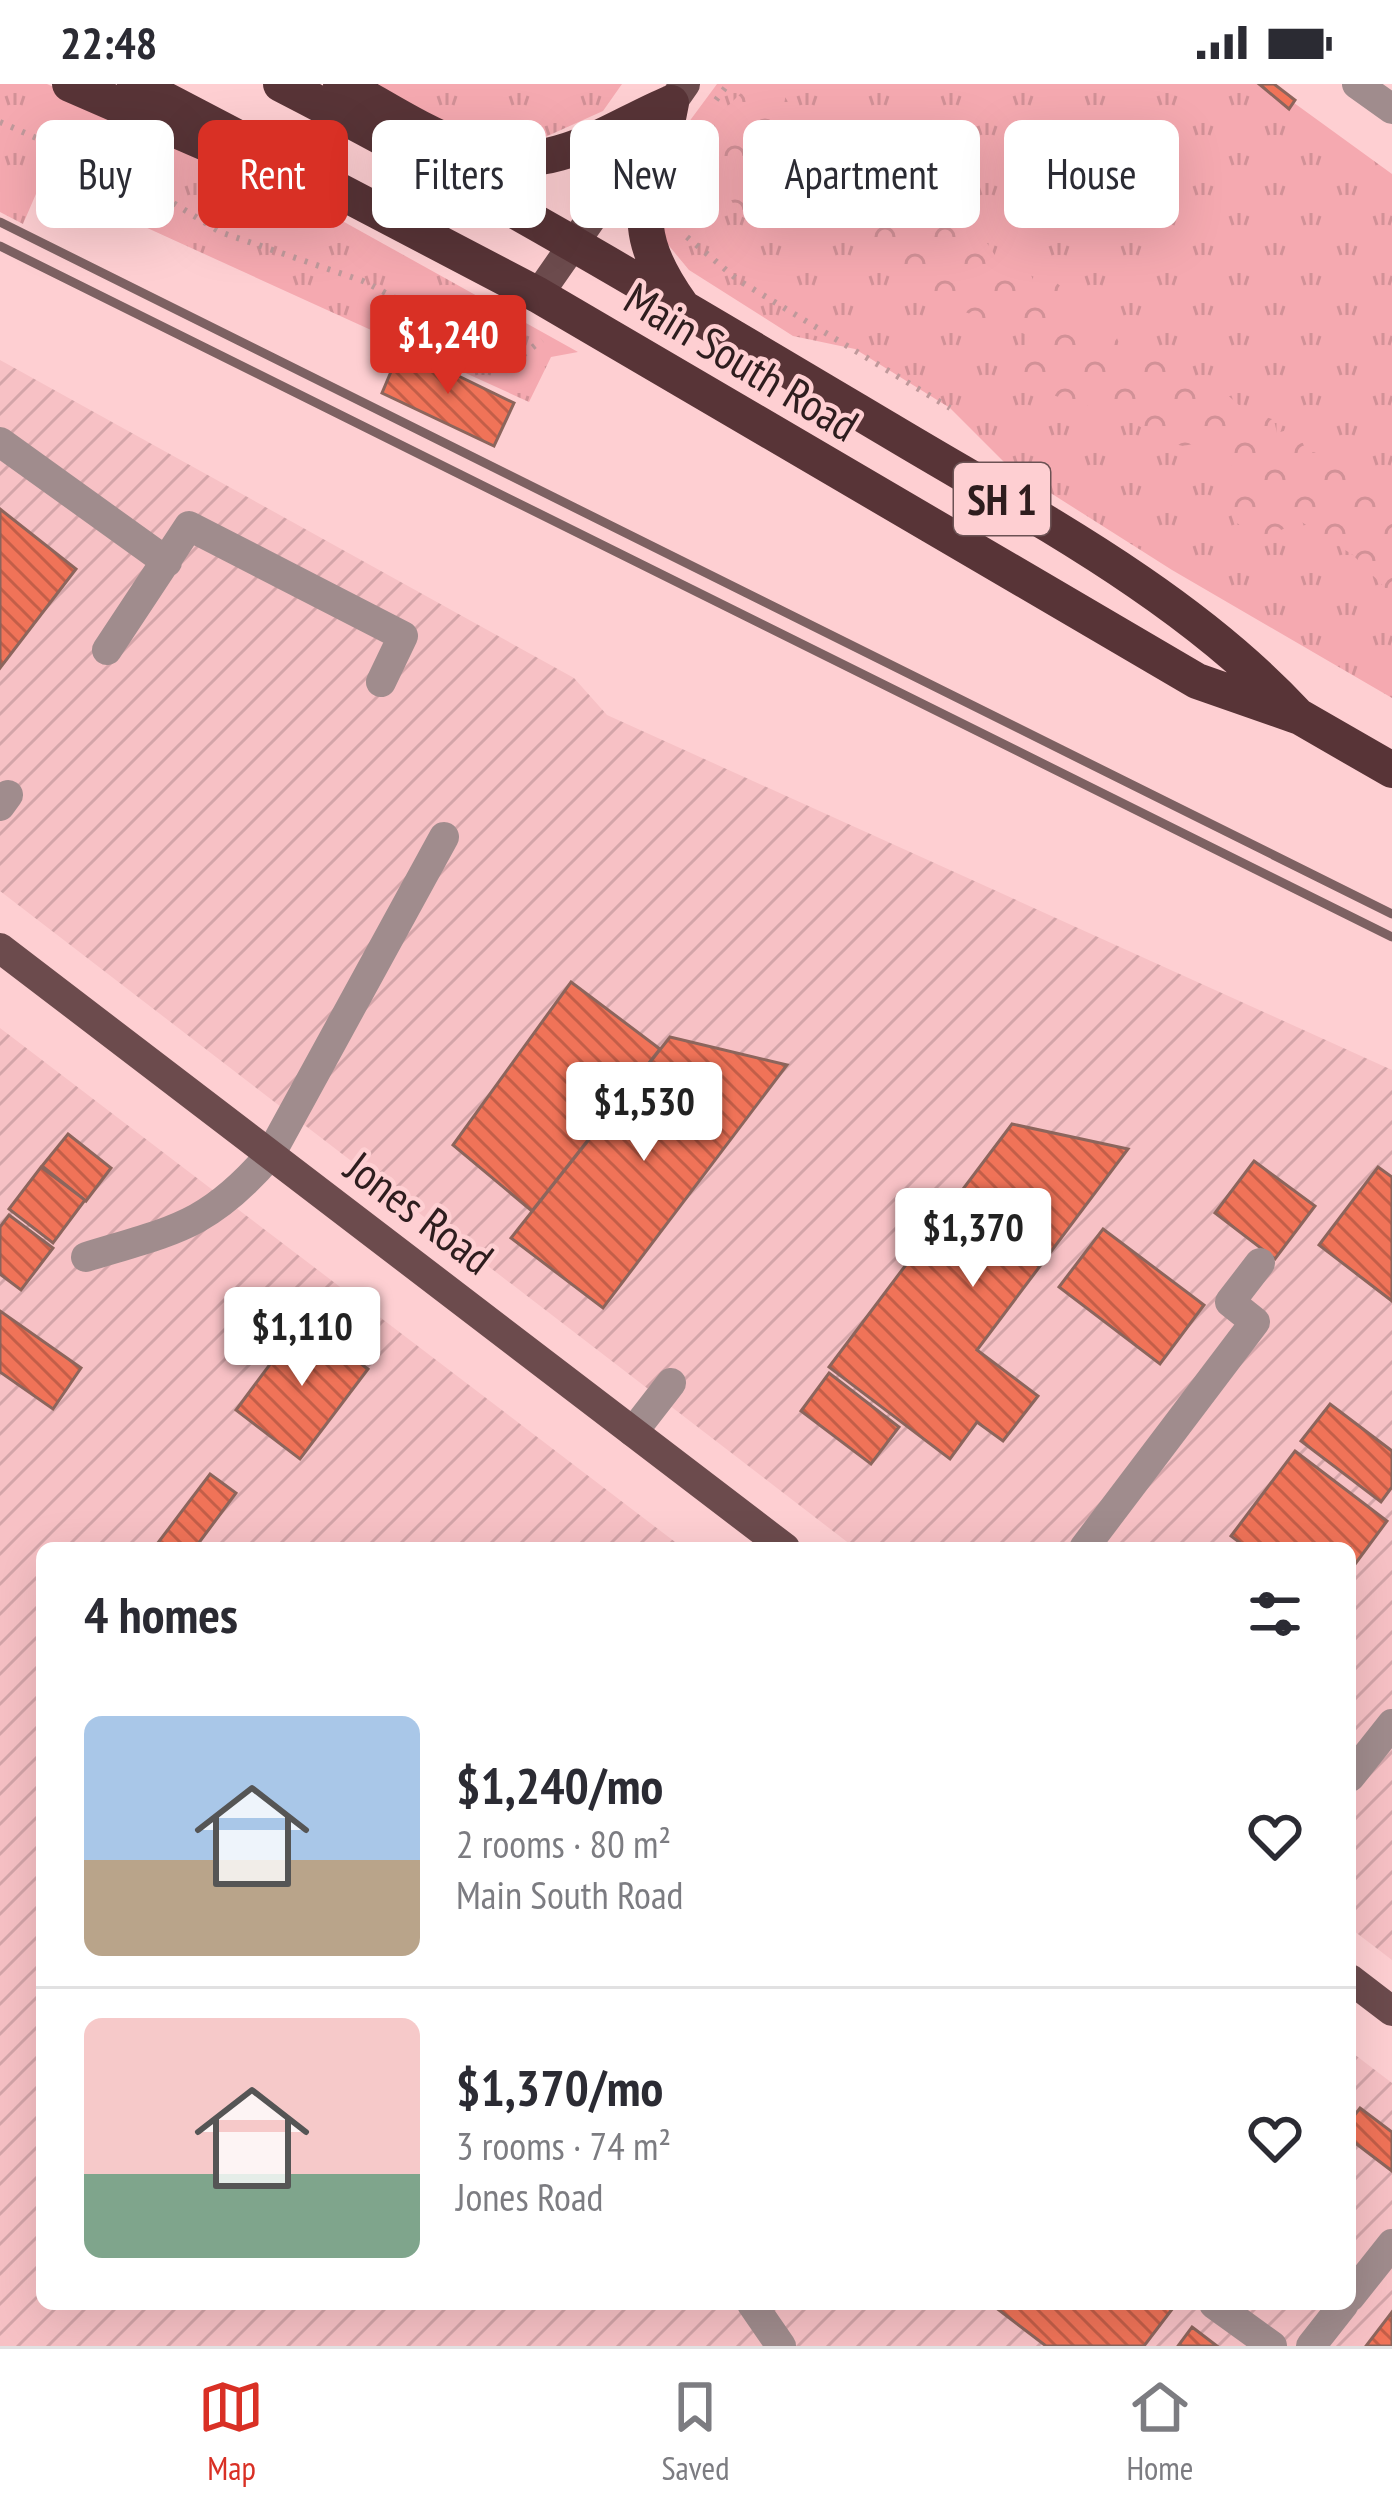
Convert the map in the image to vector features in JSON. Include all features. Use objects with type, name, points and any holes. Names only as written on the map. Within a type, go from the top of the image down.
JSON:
[{"type":"highway","points":[[70,84],[198,141]]},
{"type":"highway","name":"Main South Road","points":[[135,84],[206,120]]},
{"type":"highway","name":"Main South Road","points":[[281,84],[684,308],[1135,581],[1218,640],[1300,717]]},
{"type":"highway","points":[[341,84],[469,152],[508,161],[561,152],[686,101]]},
{"type":"highway","points":[[684,308],[658,268],[643,223],[643,206],[686,101]]},
{"type":"highway","name":"Main South Road","points":[[348,192],[538,295],[963,558],[1197,681],[1300,717],[1392,770]]},
{"type":"main road","points":[[538,295],[572,243],[686,101]]},
{"type":"main road","name":"Jones Road","points":[[0,948],[777,1542]]},
{"type":"main road","points":[[1356,1984],[1392,2011]]},
{"type":"street","points":[[1357,84],[1392,109]]},
{"type":"street","points":[[0,442],[167,562]]},
{"type":"street","points":[[107,650],[189,526],[404,636],[381,682]]},
{"type":"street","points":[[86,1257],[186,1227],[233,1198],[270,1155],[444,837]]},
{"type":"street","points":[[1089,1542],[1255,1322],[1230,1302],[1260,1263]]},
{"type":"street","points":[[633,1432],[671,1383]]},
{"type":"street","points":[[1356,1769],[1392,1724]]},
{"type":"street","points":[[1356,2289],[1392,2244]]},
{"type":"street","points":[[756,2310],[781,2346]]},
{"type":"street","points":[[1222,2310],[1272,2346]]},
{"type":"street","points":[[1311,2346],[1339,2310]]},
{"type":"path","points":[[686,101],[728,84]]},
{"type":"path","points":[[0,122],[146,186],[220,232],[363,281],[501,354],[530,352],[548,331]]},
{"type":"path","points":[[681,228],[716,266],[950,408]]},
{"type":"shaded area","points":[[0,360],[574,678],[607,715],[1392,1070],[1392,1960],[1356,1933],[1356,1542],[847,1542],[0,891]]},
{"type":"shaded area","points":[[0,1028],[675,1542],[36,1542],[36,2310],[1356,2310],[1356,2056],[1392,2083],[1392,2346],[0,2346]]},
{"type":"green space","points":[[0,84],[47,84],[125,120],[36,120],[36,194],[23,224],[0,212]]},
{"type":"green space","points":[[363,84],[622,84],[603,111],[570,120],[570,126],[546,137],[546,120],[433,120]]},
{"type":"green space","points":[[717,84],[1268,84],[1392,174],[1392,698],[1172,570],[1008,466],[950,408],[855,349],[793,336],[689,270],[665,241],[662,228],[719,228],[719,120],[690,120]]},
{"type":"green space","points":[[750,84],[777,84],[795,113],[810,120],[743,120],[743,217],[719,177],[719,115]]},
{"type":"green space","points":[[174,142],[198,153],[198,228],[348,228],[348,224],[578,352],[551,357],[529,402],[147,228],[174,228]]},
{"type":"green space","points":[[851,228],[960,228],[987,243],[998,260],[1028,267],[1033,280],[1045,273],[1071,295],[1089,327],[1114,331],[1119,343],[1168,354],[1181,376],[1206,376],[1240,406],[1274,420],[1277,433],[1287,430],[1300,436],[1306,451],[1318,453],[1392,504],[1392,595],[1353,555],[1300,521],[1258,541],[1236,522],[1232,468],[1203,442],[1183,446],[1162,441],[1125,417],[1016,384],[1012,367],[1030,336],[897,287],[866,238]]},
{"type":"building","points":[[1259,84],[1274,84],[1295,100],[1289,109]]},
{"type":"building","points":[[401,348],[514,403],[494,446],[382,393]]},
{"type":"building","points":[[0,509],[76,569],[0,668]]},
{"type":"building","points":[[571,982],[660,1049],[532,1211],[453,1145]]},
{"type":"building","points":[[670,1037],[787,1065],[603,1308],[511,1238]]},
{"type":"building","points":[[1012,1124],[1128,1149],[977,1350],[1038,1396],[1003,1441],[977,1422],[950,1459],[829,1367]]},
{"type":"building","points":[[68,1134],[111,1168],[86,1201],[42,1166]]},
{"type":"building","points":[[1254,1161],[1315,1206],[1275,1259],[1215,1213]]},
{"type":"building","points":[[41,1167],[85,1200],[53,1243],[9,1209]]},
{"type":"building","points":[[1378,1167],[1392,1177],[1392,1301],[1319,1245]]},
{"type":"building","points":[[9,1215],[53,1248],[21,1290],[0,1274],[0,1227]]},
{"type":"building","points":[[1103,1229],[1204,1305],[1160,1364],[1059,1287]]},
{"type":"building","points":[[0,1311],[81,1368],[53,1409],[0,1372]]},
{"type":"building","points":[[303,1320],[368,1369],[300,1459],[236,1410]]},
{"type":"building","points":[[829,1373],[899,1427],[871,1464],[801,1411]]},
{"type":"building","points":[[1330,1404],[1392,1451],[1392,1487],[1381,1502],[1301,1441]]},
{"type":"building","points":[[1295,1451],[1387,1521],[1356,1563],[1356,1542],[1239,1542],[1231,1536]]},
{"type":"building","points":[[210,1474],[236,1493],[199,1542],[159,1542]]},
{"type":"building","points":[[1360,2108],[1392,2132],[1392,2171],[1356,2144]]},
{"type":"building","points":[[999,2310],[1171,2310],[1144,2346],[1046,2346]]},
{"type":"building","points":[[1392,2312],[1392,2346],[1366,2346]]},
{"type":"building","points":[[1192,2327],[1217,2346],[1178,2346]]},
{"type":"railway","points":[[0,222],[1392,914]]},
{"type":"railway","points":[[0,246],[1392,937]]}]
